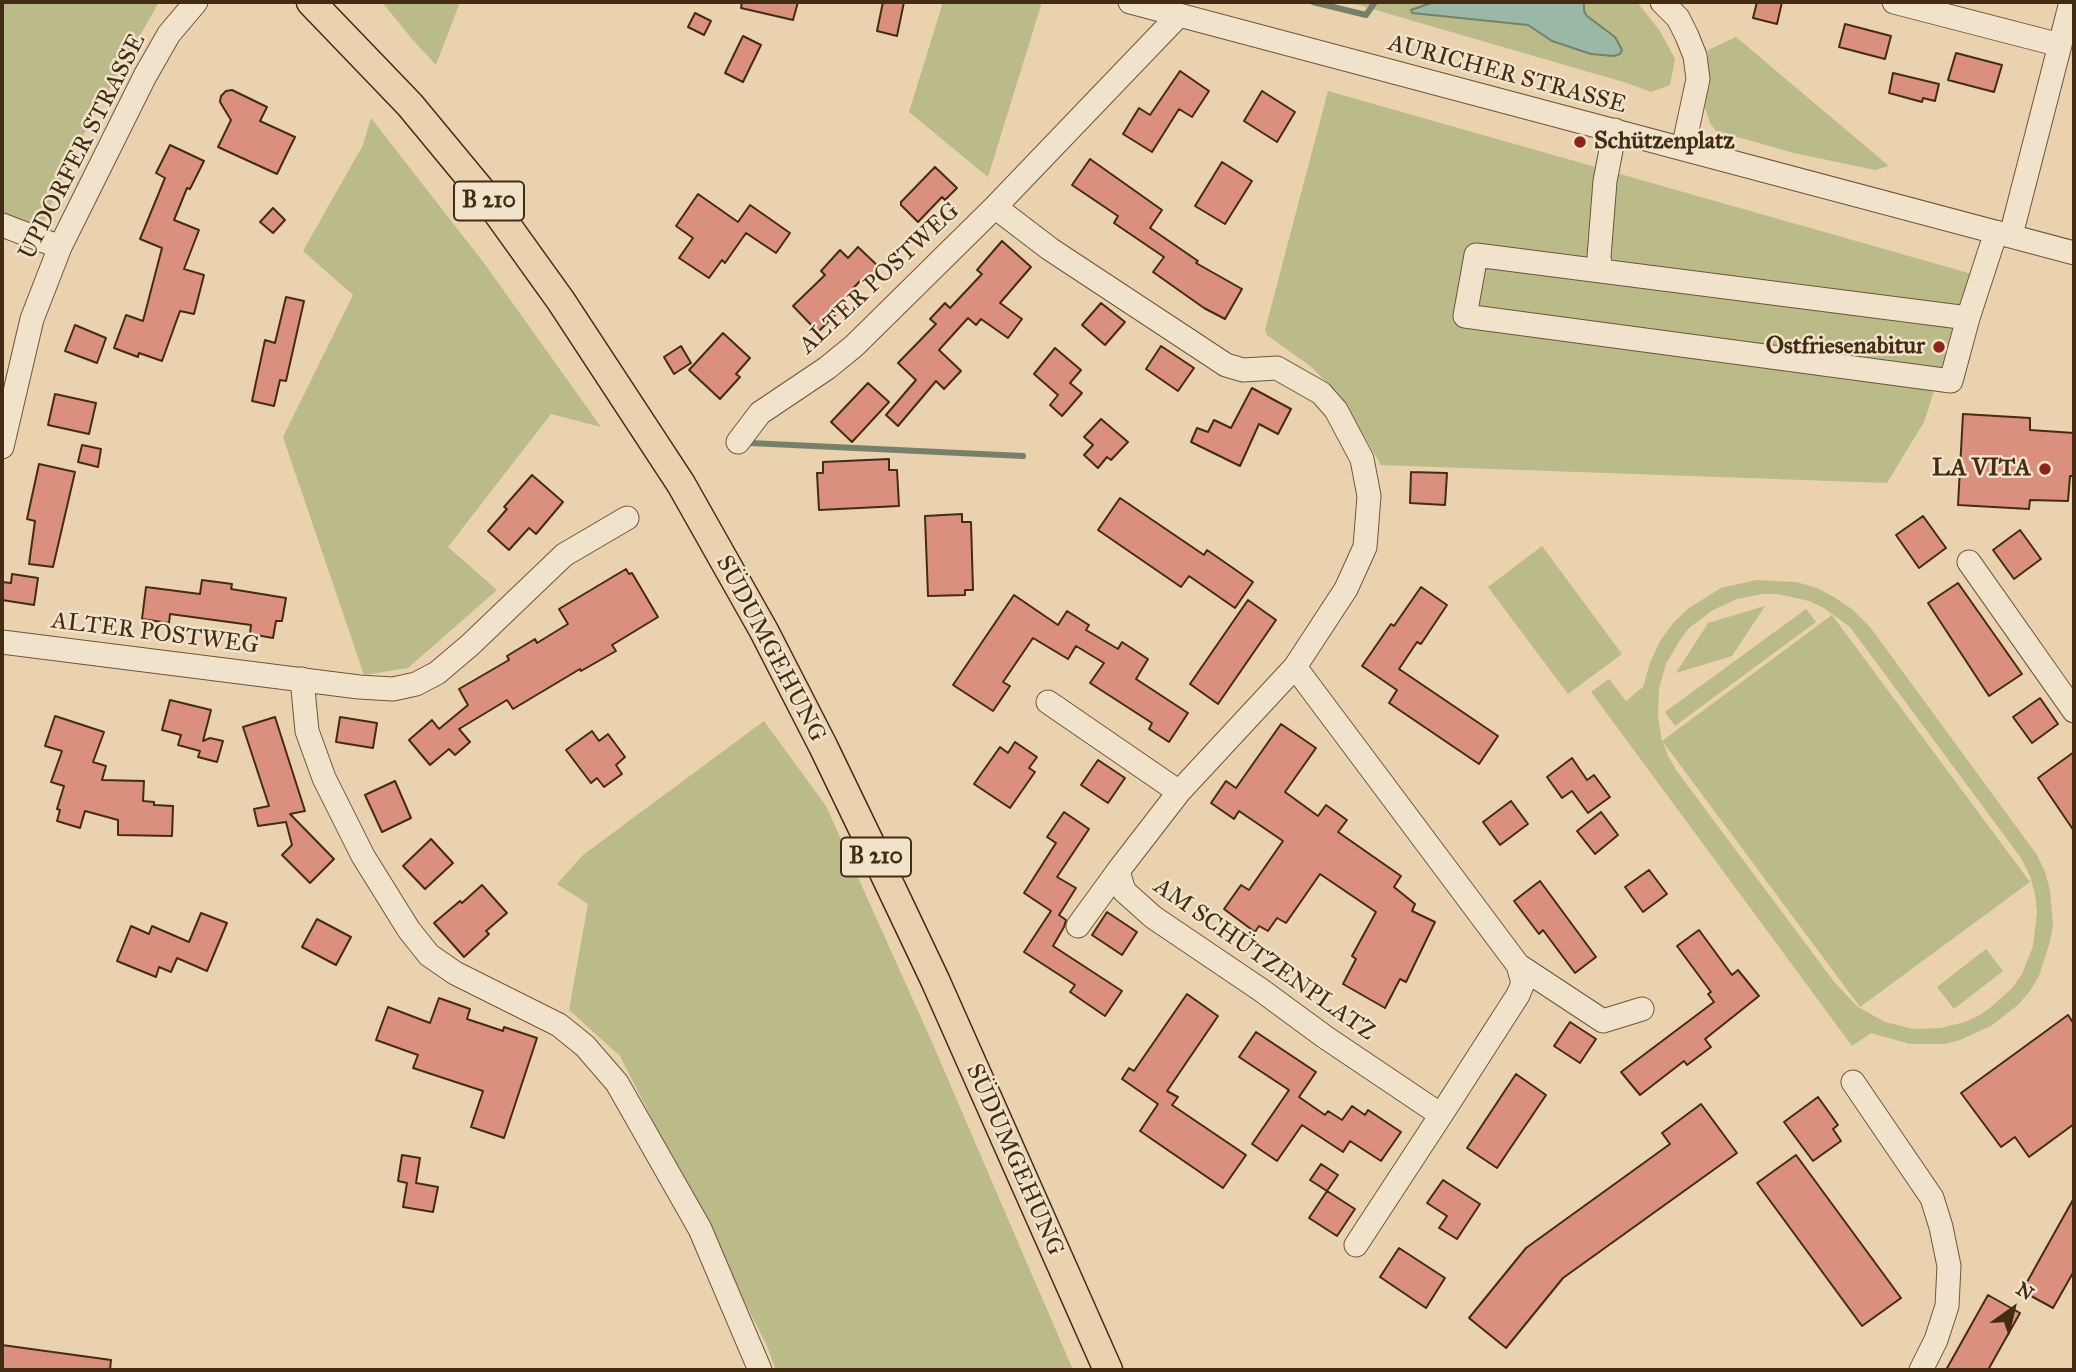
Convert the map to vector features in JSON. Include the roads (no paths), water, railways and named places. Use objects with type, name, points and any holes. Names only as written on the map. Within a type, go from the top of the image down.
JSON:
[{"type":"main road","name":"SÜDUMGEHUNG","points":[[311,2],[410,105],[487,198],[561,301],[681,484],[764,631],[877,858],[935,980],[1108,1370]]},
{"type":"street","name":"UPDORFER STRASSE","points":[[2,447],[32,319],[60,247],[145,76],[169,34],[196,2]]},
{"type":"street","name":"AURICHER STRASSE","points":[[1130,2],[2074,253]]},
{"type":"street","points":[[1662,2],[1678,18],[1695,56],[1698,79],[1683,149]]},
{"type":"street","points":[[1894,2],[2060,45]]},
{"type":"street","points":[[1968,318],[1476,255],[1465,316],[1951,381],[1968,318],[2004,234],[2072,4]]},
{"type":"street","name":"ALTER POSTWEG","points":[[738,442],[760,413],[827,368],[854,346],[995,207],[1179,15]]},
{"type":"street","points":[[1601,270],[1599,257],[1604,190],[1615,130]]},
{"type":"street","name":"ALTER POSTWEG","points":[[995,207],[1050,250],[1226,365],[1243,370],[1277,368],[1321,393],[1336,410],[1362,459],[1369,496],[1365,547],[1346,589],[1295,667]]},
{"type":"street","points":[[2,225],[60,247]]},
{"type":"street","name":"ALTER POSTWEG","points":[[2,642],[393,689],[416,684],[438,673],[564,555],[627,518]]},
{"type":"street","points":[[1969,562],[2074,711]]},
{"type":"street","points":[[1078,926],[1179,792],[1295,667],[1518,965],[1603,1021],[1642,1009]]},
{"type":"street","points":[[302,679],[307,731],[324,778],[363,856],[409,930],[429,955],[456,973],[559,1025],[585,1046],[617,1083],[700,1229],[760,1370]]},
{"type":"street","points":[[1048,702],[1179,792]]},
{"type":"street","name":"AM SCHÜTZENPLATZ","points":[[1118,871],[1124,891],[1153,917],[1441,1115]]},
{"type":"street","points":[[1356,1245],[1518,995],[1523,983],[1518,965]]},
{"type":"street","points":[[1853,1082],[1932,1198],[1941,1227],[1949,1266],[1947,1306],[1936,1340],[1921,1370]]},
{"type":"waterway","points":[[1313,2],[1366,15],[1375,2]]},
{"type":"waterway","points":[[750,443],[1023,456]]},
{"type":"place","name":"Schützenplatz","points":[[1580,142]]},
{"type":"place","name":"Ostfriesenabitur","points":[[1939,347]]},
{"type":"place","name":"LA VITA","points":[[2045,469]]}]
